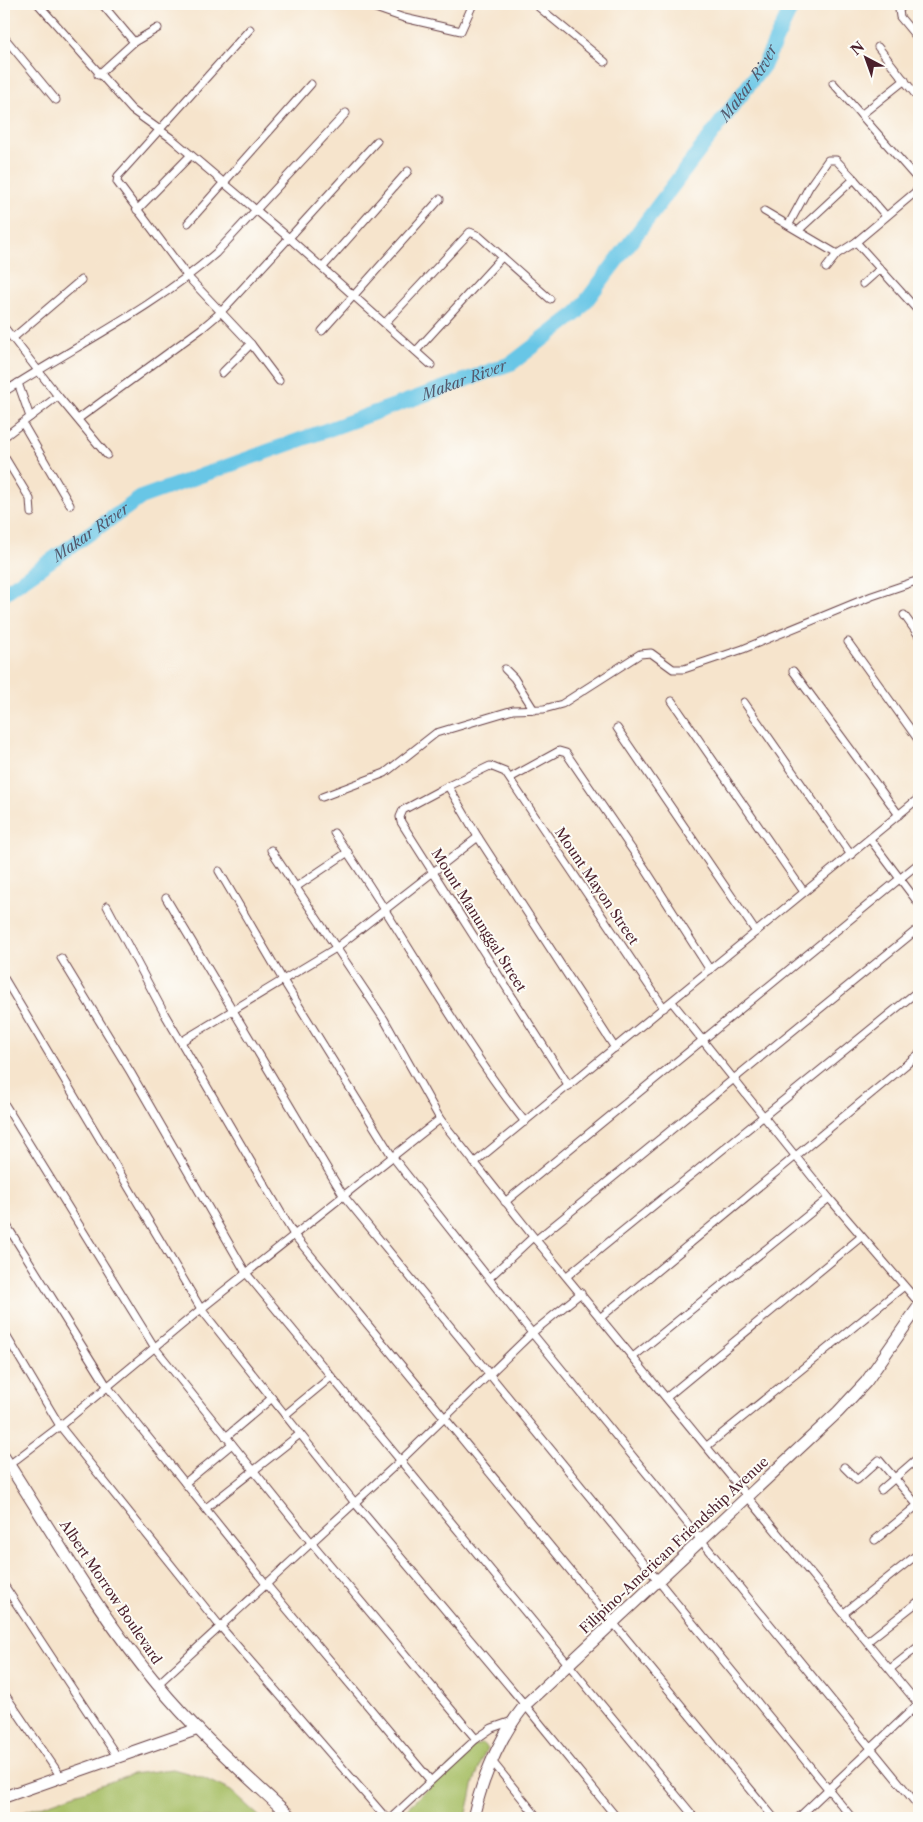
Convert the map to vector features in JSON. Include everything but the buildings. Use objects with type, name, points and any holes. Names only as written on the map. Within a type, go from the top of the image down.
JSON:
[{"type":"main road","name":"Filipino-American Friendship Avenue","points":[[473,1818],[491,1760],[512,1721],[525,1705],[703,1540],[852,1398],[919,1305]]},
{"type":"main road","name":"Albert Morrow Boulevard","points":[[6,1461],[131,1652],[157,1685],[198,1729],[292,1818]]},
{"type":"main road","points":[[5,1795],[118,1758],[198,1729]]},
{"type":"street","points":[[38,4],[98,75],[132,110],[171,138],[190,156],[257,210],[431,365]]},
{"type":"street","points":[[102,4],[134,42]]},
{"type":"street","points":[[364,4],[404,18],[460,31],[473,4]]},
{"type":"street","points":[[535,4],[605,62]]},
{"type":"street","points":[[905,4],[899,10],[900,17],[919,40]]},
{"type":"street","points":[[98,75],[134,42],[158,28]]},
{"type":"street","points":[[250,29],[117,179],[118,185],[188,277],[251,344],[278,381]]},
{"type":"street","points":[[4,37],[56,100]]},
{"type":"street","points":[[878,47],[919,99]]},
{"type":"street","points":[[861,115],[905,80]]},
{"type":"street","points":[[834,83],[919,181]]},
{"type":"street","points":[[188,223],[311,84]]},
{"type":"street","points":[[4,392],[129,317],[188,277],[216,253],[346,113]]},
{"type":"street","points":[[78,419],[220,313],[377,141]]},
{"type":"street","points":[[137,210],[190,156]]},
{"type":"street","points":[[789,224],[809,187],[828,160],[836,160],[886,216]]},
{"type":"street","points":[[323,267],[408,171]]},
{"type":"street","points":[[800,230],[854,179]]},
{"type":"street","points":[[826,268],[837,254],[856,242],[919,189]]},
{"type":"street","points":[[322,331],[352,295],[440,199]]},
{"type":"street","points":[[764,211],[800,230],[837,254]]},
{"type":"street","points":[[385,323],[467,232],[473,232],[479,236],[550,299]]},
{"type":"street","points":[[856,242],[919,312]]},
{"type":"street","points":[[416,351],[502,258]]},
{"type":"street","points":[[863,284],[880,269]]},
{"type":"street","points":[[12,338],[81,280]]},
{"type":"street","points":[[4,329],[107,455]]},
{"type":"street","points":[[222,373],[251,344]]},
{"type":"street","points":[[18,383],[30,417]]},
{"type":"street","points":[[4,437],[58,396]]},
{"type":"street","points":[[23,424],[70,505]]},
{"type":"street","points":[[4,456],[30,499],[31,513]]},
{"type":"street","points":[[322,797],[385,773],[436,734],[513,710],[534,710],[562,704],[640,654],[652,653],[673,669],[684,669],[743,649],[872,596],[919,580]]},
{"type":"street","points":[[904,616],[919,636]]},
{"type":"street","points":[[848,642],[919,741]]},
{"type":"street","points":[[505,669],[522,688],[534,710]]},
{"type":"street","points":[[793,671],[899,815]]},
{"type":"street","points":[[672,702],[804,892]]},
{"type":"street","points":[[744,702],[851,855]]},
{"type":"street","points":[[617,728],[756,932]]},
{"type":"street","points":[[615,1048],[478,837],[448,786],[490,766],[501,768],[510,778],[560,751],[566,753],[644,867],[710,970]]},
{"type":"street","name":"Mount Mayon Street","points":[[510,778],[664,1008]]},
{"type":"street","name":"Mount Manunggal Street","points":[[448,786],[403,810],[400,817],[569,1086]]},
{"type":"street","points":[[474,1163],[919,798]]},
{"type":"street","points":[[334,832],[386,910],[480,1062],[525,1122]]},
{"type":"street","points":[[182,1040],[336,948],[478,837]]},
{"type":"street","points":[[870,839],[919,904]]},
{"type":"street","points":[[272,850],[402,1047],[440,1119],[534,1239],[567,1276],[919,1704],[798,1818]]},
{"type":"street","points":[[296,887],[348,852]]},
{"type":"street","points":[[505,1202],[919,864]]},
{"type":"street","points":[[219,871],[283,980],[392,1156],[532,1333],[703,1540],[870,1749],[919,1807]]},
{"type":"street","points":[[166,898],[343,1196],[852,1818]]},
{"type":"street","points":[[107,906],[160,1006],[182,1040],[294,1235],[445,1416],[774,1818]]},
{"type":"street","points":[[489,1278],[534,1239],[919,928]]},
{"type":"street","points":[[61,958],[136,1081],[246,1273],[695,1818]]},
{"type":"street","points":[[4,978],[201,1309],[355,1503],[525,1705],[617,1818]]},
{"type":"street","points":[[567,1276],[919,990]]},
{"type":"street","points":[[672,1002],[829,1198],[919,1305]]},
{"type":"street","points":[[600,1318],[919,1054]]},
{"type":"street","points":[[4,1104],[155,1348],[311,1542],[476,1739]]},
{"type":"street","points":[[6,1461],[60,1426],[201,1309],[440,1119]]},
{"type":"street","points":[[633,1357],[829,1198]]},
{"type":"street","points":[[4,1221],[107,1386],[266,1584],[430,1780]]},
{"type":"street","points":[[667,1397],[861,1237]]},
{"type":"street","points":[[707,1446],[903,1287]]},
{"type":"street","points":[[157,1685],[400,1461],[532,1333],[580,1293]]},
{"type":"street","points":[[4,1332],[60,1426],[220,1626],[386,1818]]},
{"type":"street","points":[[286,1415],[331,1377]]},
{"type":"street","points":[[226,1437],[272,1398]]},
{"type":"street","points":[[206,1508],[300,1434]]},
{"type":"street","points":[[185,1483],[232,1444]]},
{"type":"street","points":[[881,1490],[919,1458]]},
{"type":"street","points":[[844,1466],[857,1480],[879,1460],[919,1506],[875,1540]]},
{"type":"street","points":[[844,1613],[919,1553]]},
{"type":"street","points":[[4,1585],[118,1758]]},
{"type":"street","points":[[868,1641],[919,1600]]},
{"type":"street","points":[[890,1669],[919,1646]]},
{"type":"street","points":[[4,1693],[61,1777]]},
{"type":"street","points":[[391,1818],[476,1739],[492,1728],[512,1721]]},
{"type":"street","points":[[491,1760],[538,1818]]},
{"type":"green space","points":[[483,1743],[487,1747],[474,1782],[466,1818],[397,1818],[469,1748]]},
{"type":"green space","points":[[173,1769],[201,1777],[231,1791],[261,1818],[7,1818],[132,1774]]},
{"type":"waterway","name":"Makar River","points":[[4,593],[142,497],[512,363],[577,313],[764,65],[793,4]]}]
